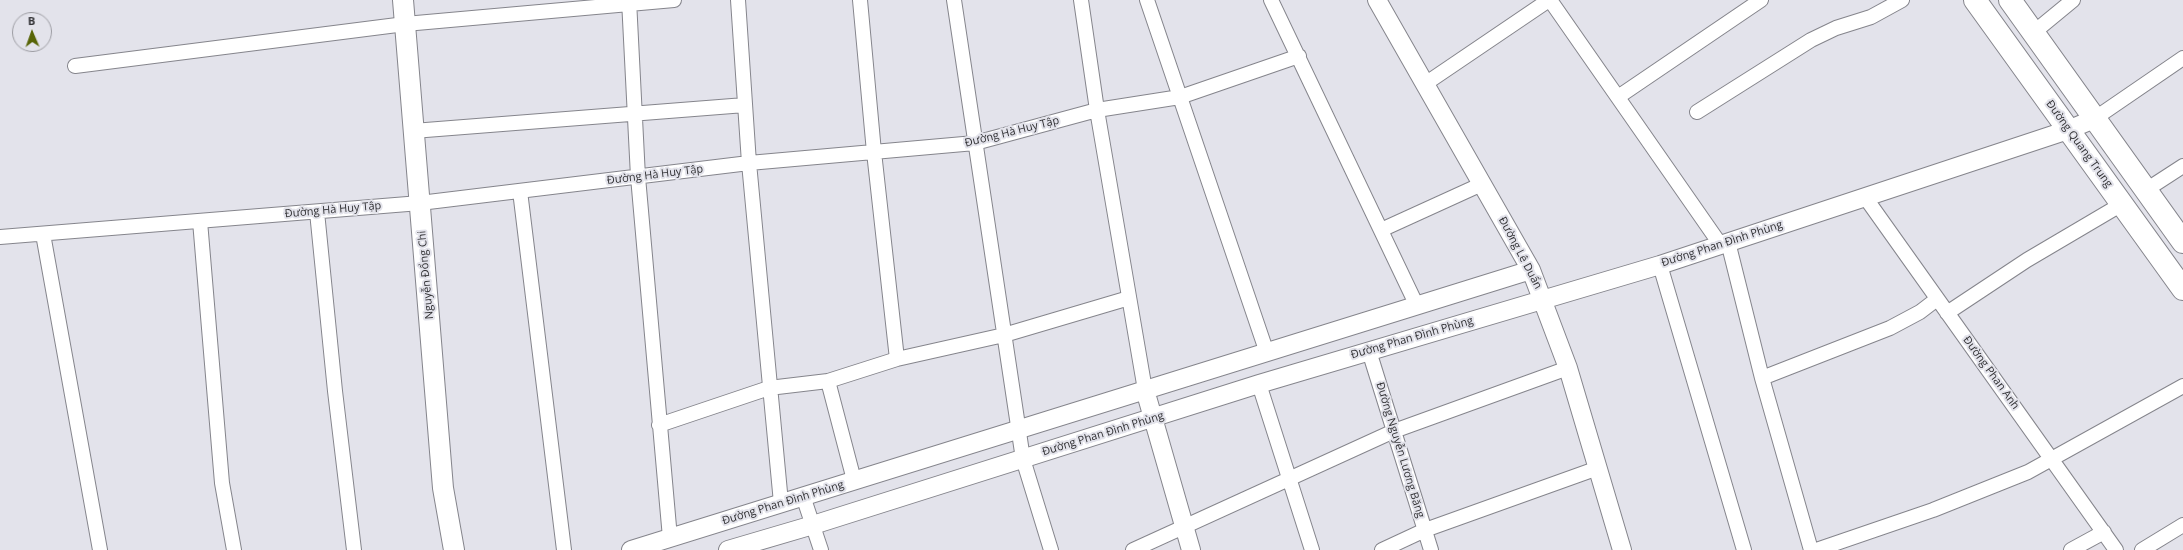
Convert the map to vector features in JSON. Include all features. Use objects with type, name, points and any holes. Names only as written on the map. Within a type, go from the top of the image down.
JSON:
[{"type":"highway","name":"Đường Quang Trung","points":[[1975,0],[2183,289]]},
{"type":"highway","points":[[2010,0],[2183,242]]},
{"type":"main road","name":"Nguyễn Đổng Chi","points":[[403,0],[443,488],[454,550]]},
{"type":"street","points":[[75,66],[405,24],[629,2],[674,0]]},
{"type":"street","points":[[738,0],[749,163],[781,503]]},
{"type":"street","points":[[860,0],[874,152],[897,359]]},
{"type":"street","points":[[954,0],[1023,459],[1051,550]]},
{"type":"street","points":[[1081,0],[1097,110],[1145,390],[1191,550]]},
{"type":"street","points":[[1147,0],[1268,354]]},
{"type":"street","points":[[1271,0],[1417,306]]},
{"type":"street","name":"Đường Lê Duẩn","points":[[1377,0],[1531,270],[1544,300],[1568,368],[1622,550]]},
{"type":"street","points":[[1425,84],[1549,0],[1618,98],[1724,243],[1812,550]]},
{"type":"street","points":[[1618,98],[1761,0]]},
{"type":"street","points":[[1697,112],[1811,40],[1836,28],[1870,18],[1902,0]]},
{"type":"street","points":[[2033,33],[2073,0]]},
{"type":"street","points":[[629,2],[638,177],[658,425],[670,538]]},
{"type":"street","name":"Đường Hà Huy Tập","points":[[0,237],[420,203],[749,163],[975,143],[1097,110],[1180,97],[1299,56]]},
{"type":"street","points":[[2094,119],[2183,58]]},
{"type":"street","points":[[414,131],[745,105]]},
{"type":"street","name":"Đường Phan Đình Phùng","points":[[728,550],[813,525],[1259,384],[1660,265],[2068,130],[2094,119]]},
{"type":"street","points":[[2146,190],[2183,166]]},
{"type":"street","points":[[1382,230],[1482,184]]},
{"type":"street","points":[[520,191],[564,550]]},
{"type":"street","name":"Đường Phan Anh","points":[[1865,197],[2116,550]]},
{"type":"street","points":[[1947,313],[2027,260],[2122,204]]},
{"type":"street","points":[[317,212],[335,391],[354,550]]},
{"type":"street","points":[[200,221],[222,483],[234,550]]},
{"type":"street","points":[[43,234],[100,550]]},
{"type":"street","points":[[1660,265],[1744,550]]},
{"type":"street","name":"Đường Phan Đình Phùng","points":[[631,550],[1145,390],[1268,354],[1531,270]]},
{"type":"street","points":[[658,425],[769,388],[828,381],[897,359],[1004,335],[1129,298]]},
{"type":"street","points":[[1762,378],[1890,328],[1920,312],[1937,299]]},
{"type":"street","name":"Đường Nguyễn Lương Băng","points":[[1369,351],[1431,550]]},
{"type":"street","points":[[1133,550],[1394,431],[1568,368]]},
{"type":"street","points":[[828,381],[854,480]]},
{"type":"street","points":[[1259,384],[1312,550]]},
{"type":"street","points":[[1816,550],[1968,497],[2053,460],[2183,386]]},
{"type":"street","points":[[1382,550],[1425,530],[1598,468]]},
{"type":"street","points":[[803,496],[821,550]]},
{"type":"street","points":[[2142,550],[2183,525]]},
{"type":"street","points":[[2071,550],[2104,532]]}]
